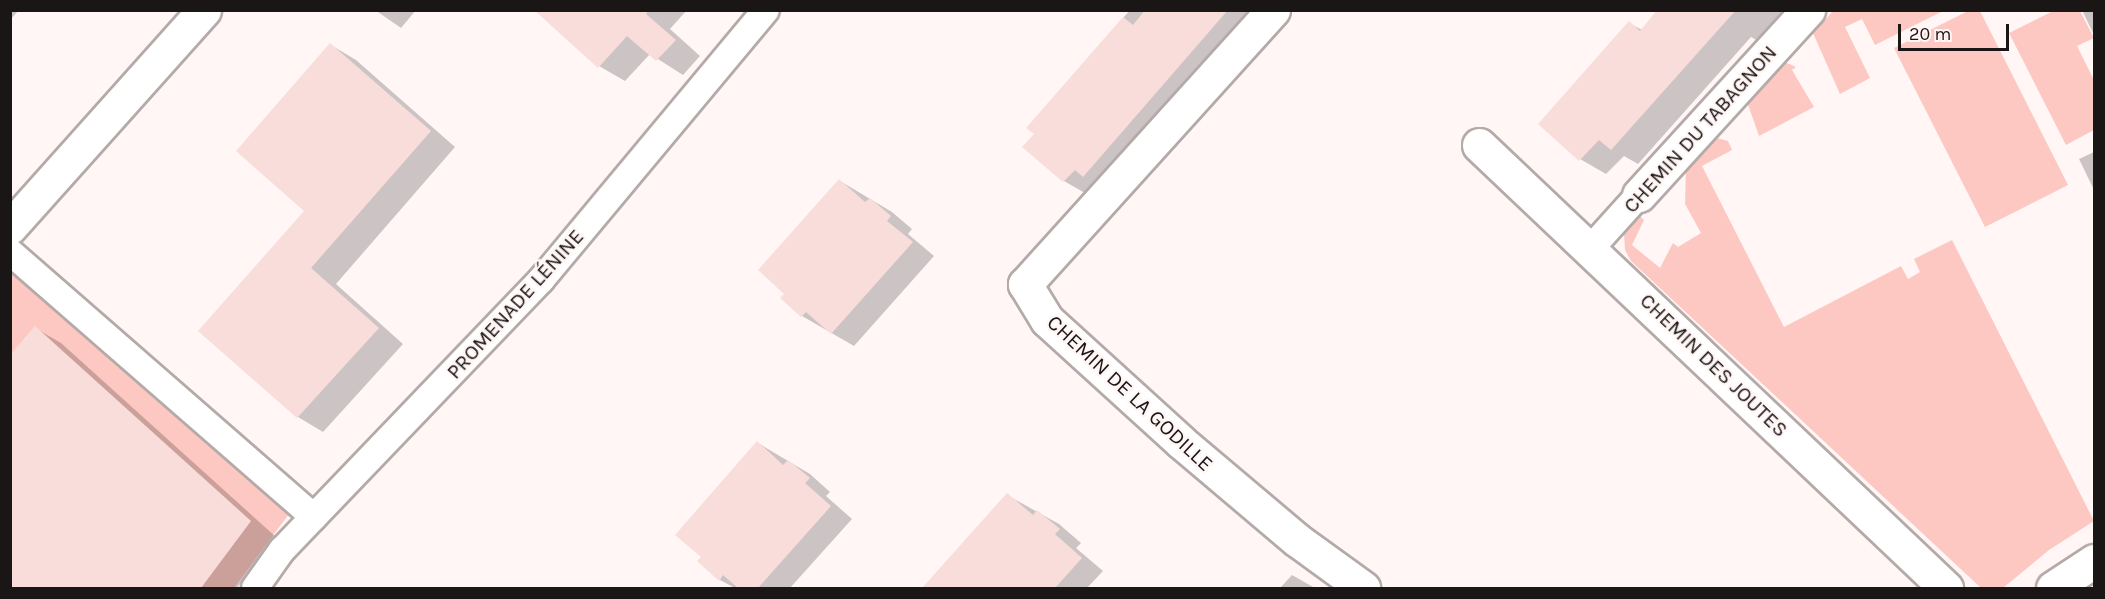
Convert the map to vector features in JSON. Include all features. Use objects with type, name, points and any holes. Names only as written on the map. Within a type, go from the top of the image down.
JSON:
[{"type":"street","points":[[10,227],[204,10]]},
{"type":"street","name":"PROMENADE LÉNINE","points":[[255,588],[282,550],[541,280],[766,10]]},
{"type":"street","name":"CHEMIN DE LA GODILLE","points":[[1273,10],[1025,284],[1047,320],[1181,442],[1297,540],[1363,588]]},
{"type":"street","name":"CHEMIN DU TABAGNON","points":[[1592,248],[1808,10]]},
{"type":"street","name":"CHEMIN DES JOUTES","points":[[1479,145],[1592,248],[1946,588]]},
{"type":"street","points":[[10,252],[314,517]]},
{"type":"street","points":[[2053,588],[2094,561]]},
{"type":"shaded area","points":[[1833,11],[1943,11],[1875,45],[1862,19],[1845,27],[1870,78],[1840,94],[1813,33]]},
{"type":"shaded area","points":[[1968,11],[1980,11],[2068,185],[1985,227],[1894,48]]},
{"type":"shaded area","points":[[2053,11],[2080,11],[2094,38],[2077,46],[2094,80],[2094,130],[2066,145],[2009,33]]},
{"type":"shaded area","points":[[1778,59],[1796,67],[1792,70],[1814,107],[1759,136],[1745,96]]},
{"type":"shaded area","points":[[1717,138],[1728,141],[1732,150],[1702,166],[1784,327],[1901,266],[1908,279],[1920,272],[1914,259],[1952,240],[2094,521],[2049,550],[2003,588],[1981,588],[1631,261],[1625,250],[1624,233],[1635,211],[1644,220],[1632,245],[1660,268],[1673,243],[1678,247],[1701,233],[1685,204],[1686,168],[1706,140]]},
{"type":"shaded area","points":[[10,269],[289,514],[234,588],[11,588]]},
{"type":"building","points":[[534,10],[649,10],[646,14],[676,40],[656,61],[627,36],[598,68]]},
{"type":"building","points":[[1145,10],[1228,10],[1083,177],[1075,170],[1063,182],[1022,147],[1034,134],[1026,128],[1123,17],[1133,25]]},
{"type":"building","points":[[1657,10],[1736,10],[1611,150],[1599,140],[1579,161],[1538,124],[1629,21],[1640,31]]},
{"type":"building","points":[[330,43],[431,131],[311,268],[379,328],[297,418],[198,331],[304,211],[236,151]]},
{"type":"building","points":[[839,179],[865,202],[870,198],[891,216],[887,221],[913,242],[831,334],[806,312],[801,317],[780,298],[784,294],[758,270]]},
{"type":"building","points":[[35,326],[251,521],[201,588],[10,588],[10,355]]},
{"type":"building","points":[[757,441],[783,465],[788,460],[810,478],[805,483],[831,506],[758,588],[738,588],[723,575],[719,581],[697,561],[701,557],[675,535]]},
{"type":"building","points":[[1007,493],[1033,515],[1037,510],[1060,529],[1055,534],[1082,558],[1055,588],[922,588]]}]
